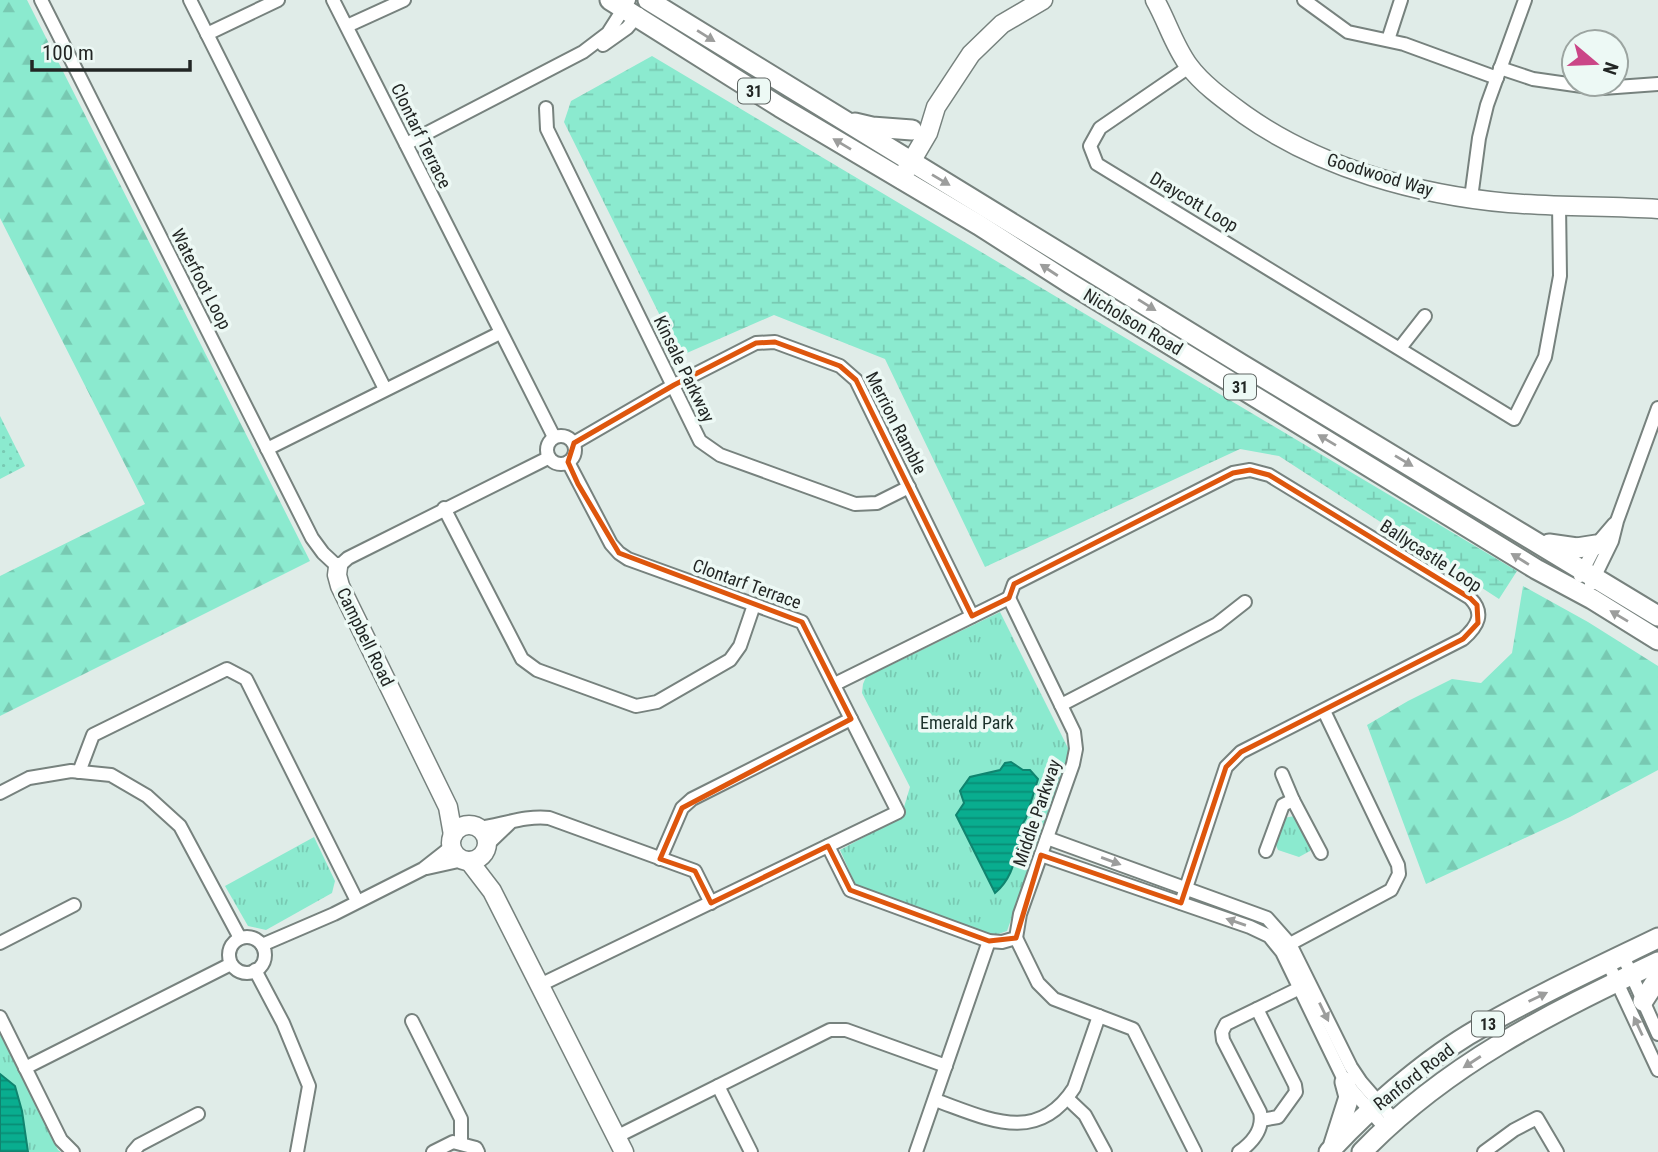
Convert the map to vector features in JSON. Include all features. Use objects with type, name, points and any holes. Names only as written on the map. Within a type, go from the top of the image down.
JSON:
[{"type":"main road","name":"Nicholson Road","points":[[633,4],[841,119],[1658,615]]},
{"type":"main road","name":"Nicholson Road","points":[[633,4],[893,175],[979,225],[1070,284],[1536,569],[1658,640]]},
{"type":"main road","points":[[841,119],[872,127],[912,130]]},
{"type":"main road","points":[[1538,542],[1577,548],[1596,545]]},
{"type":"main road","name":"Ranford Road","points":[[1331,1150],[1375,1108],[1465,1037],[1521,1005],[1658,938]]},
{"type":"main road","name":"Ranford Road","points":[[1362,1152],[1389,1124],[1439,1083],[1526,1027],[1658,962]]},
{"type":"main road","points":[[1643,1001],[1658,978]]},
{"type":"main road","points":[[1331,1150],[1349,1097],[1345,1082]]},
{"type":"street","name":"Waterfoot Loop","points":[[41,0],[312,538],[338,567]]},
{"type":"street","points":[[190,0],[385,389]]},
{"type":"street","points":[[207,34],[278,0]]},
{"type":"street","name":"Clontarf Terrace","points":[[333,0],[554,437]]},
{"type":"street","points":[[347,26],[404,0]]},
{"type":"street","points":[[904,158],[912,130],[936,107],[981,44],[1002,24],[1043,0]]},
{"type":"street","points":[[1304,0],[1348,32],[1404,44],[1498,73],[1599,88],[1658,84]]},
{"type":"street","points":[[1388,40],[1401,0]]},
{"type":"street","points":[[1471,198],[1479,138],[1498,73],[1525,0]]},
{"type":"street","points":[[406,144],[607,42],[628,28],[633,4]]},
{"type":"street","name":"Goodwood Way","points":[[1160,5],[1170,33],[1189,67],[1225,101],[1265,129],[1307,153],[1377,177],[1471,198],[1510,203],[1658,209]]},
{"type":"street","name":"Draycott Loop","points":[[1189,67],[1100,128],[1090,146],[1097,164],[1514,419],[1545,357],[1560,276],[1559,204]]},
{"type":"street","points":[[893,175],[904,158],[928,133],[936,107]]},
{"type":"street","name":"Kinsale Parkway","points":[[546,108],[547,129],[700,441],[720,455],[855,504],[877,503],[909,488]]},
{"type":"street","points":[[1400,348],[1425,316]]},
{"type":"street","points":[[267,449],[500,333]]},
{"type":"street","name":"Merrion Ramble","points":[[573,443],[674,385],[756,343],[775,342],[839,366],[856,380],[972,616]]},
{"type":"street","points":[[1579,592],[1612,541],[1616,521],[1658,408]]},
{"type":"street","points":[[565,436],[573,443],[574,456],[568,462],[557,464],[548,457],[547,446],[554,437],[565,436]]},
{"type":"street","name":"Campbell Road","points":[[548,457],[348,558],[338,567],[337,576],[468,850],[492,891],[620,1144]]},
{"type":"street","name":"Clontarf Terrace","points":[[568,462],[611,544],[619,553],[628,559],[802,622],[898,812],[828,846]]},
{"type":"street","name":"Ballycastle Loop","points":[[1009,598],[1014,584],[1233,473],[1250,470],[1269,475],[1470,598],[1477,605],[1480,613],[1478,623],[1463,639],[1241,752],[1226,767],[1181,902]]},
{"type":"street","points":[[444,508],[522,659],[537,670],[636,706],[657,702],[730,660],[740,646],[754,605]]},
{"type":"street","points":[[1589,573],[1596,545],[1616,521]]},
{"type":"street","points":[[835,684],[1009,598]]},
{"type":"street","name":"Middle Parkway","points":[[1009,598],[1074,732],[1076,749],[1020,914],[1016,938]]},
{"type":"street","points":[[1061,705],[1217,624],[1245,602]]},
{"type":"street","points":[[79,772],[93,735],[226,669],[246,679],[358,901]]},
{"type":"street","points":[[1286,948],[1391,890],[1399,874],[1398,865],[1324,711]]},
{"type":"street","points":[[660,859],[682,808],[692,799],[851,719]]},
{"type":"street","points":[[0,793],[30,778],[71,771],[111,775],[147,796],[180,826],[240,938]]},
{"type":"street","points":[[1282,774],[1321,853]]},
{"type":"street","points":[[1266,851],[1283,805],[1293,800]]},
{"type":"street","name":"Campbell Road","points":[[448,807],[484,834],[468,850]]},
{"type":"street","points":[[468,850],[458,829],[509,824],[535,816],[549,818],[695,871],[711,902]]},
{"type":"street","points":[[262,946],[468,850],[509,824]]},
{"type":"street","points":[[1047,838],[1268,918],[1304,986],[1345,1082],[1389,1124]]},
{"type":"street","points":[[540,985],[828,846],[850,890],[989,941],[1002,942],[1016,938],[1038,983],[1046,993],[1054,999],[1133,1029],[1195,1152]]},
{"type":"street","points":[[1041,855],[1250,927],[1286,948]]},
{"type":"street","points":[[0,943],[74,905]]},
{"type":"street","points":[[240,938],[253,938],[262,946],[264,957],[255,970],[245,973],[231,964],[229,952],[231,946],[240,938]]},
{"type":"street","points":[[916,1152],[989,941]]},
{"type":"street","points":[[1615,959],[1658,1070]]},
{"type":"street","points":[[25,1068],[231,964]]},
{"type":"street","points":[[255,970],[283,1023],[309,1086],[297,1152]]},
{"type":"street","points":[[1624,978],[1643,1001],[1658,1034]]},
{"type":"street","points":[[1239,1152],[1258,1133],[1261,1120],[1222,1036],[1226,1024],[1304,986]]},
{"type":"street","points":[[1304,986],[1375,1108]]},
{"type":"street","points":[[1257,1009],[1296,1085],[1296,1092],[1278,1117],[1261,1120]]},
{"type":"street","points":[[935,1100],[995,1121],[1017,1125],[1037,1120],[1053,1111],[1074,1088],[1099,1016]]},
{"type":"street","points":[[0,1017],[61,1140],[73,1152]]},
{"type":"street","points":[[412,1021],[461,1119],[461,1142]]},
{"type":"street","points":[[620,1144],[718,1086],[830,1030],[846,1030],[946,1066]]},
{"type":"street","points":[[718,1086],[751,1152]]},
{"type":"street","points":[[1067,1098],[1085,1115],[1105,1152]]},
{"type":"street","points":[[133,1152],[139,1145],[198,1114]]},
{"type":"street","points":[[1484,1152],[1514,1130],[1538,1118],[1557,1152]]},
{"type":"street","points":[[433,1152],[453,1142],[461,1142],[476,1148],[478,1152]]},
{"type":"highlighted area","points":[[775,342],[840,366],[856,380],[972,616],[1009,598],[1014,584],[1233,473],[1250,470],[1269,475],[1470,598],[1477,605],[1478,623],[1463,639],[1241,752],[1226,767],[1181,903],[1041,855],[1016,938],[989,941],[850,890],[828,846],[711,903],[695,871],[660,859],[682,808],[851,719],[802,622],[619,553],[568,462],[574,443],[674,385],[756,343]]},
{"type":"green space","points":[[0,0],[27,0],[310,561],[0,716],[0,576],[145,504],[0,218]]},
{"type":"green space","points":[[652,56],[1517,571],[1499,599],[1279,456],[1240,449],[985,567],[885,359],[774,315],[680,356],[564,122],[571,101]]},
{"type":"green space","points":[[0,416],[25,466],[0,479]]},
{"type":"green space","points":[[1523,586],[1588,622],[1658,666],[1658,770],[1570,817],[1426,884],[1367,725],[1452,679],[1481,683],[1512,653]]},
{"type":"green space","name":"Emerald Park","points":[[1000,612],[1070,752],[1007,931],[990,937],[856,886],[840,850],[901,817],[910,787],[862,693],[866,677]]},
{"type":"green space","points":[[1295,816],[1311,846],[1310,851],[1299,857],[1278,850],[1275,843],[1283,818]]},
{"type":"green space","points":[[314,837],[335,881],[332,893],[266,930],[248,926],[225,886]]},
{"type":"green space","points":[[0,1031],[58,1150],[61,1152],[0,1152]]},
{"type":"shaded area","points":[[1011,762],[1023,770],[1030,770],[1038,779],[1026,818],[1018,832],[1021,837],[1012,867],[1006,881],[995,893],[956,815],[964,803],[960,791],[970,777],[1000,770],[1005,763]]},
{"type":"shaded area","points":[[0,1074],[15,1086],[28,1152],[0,1152]]}]
